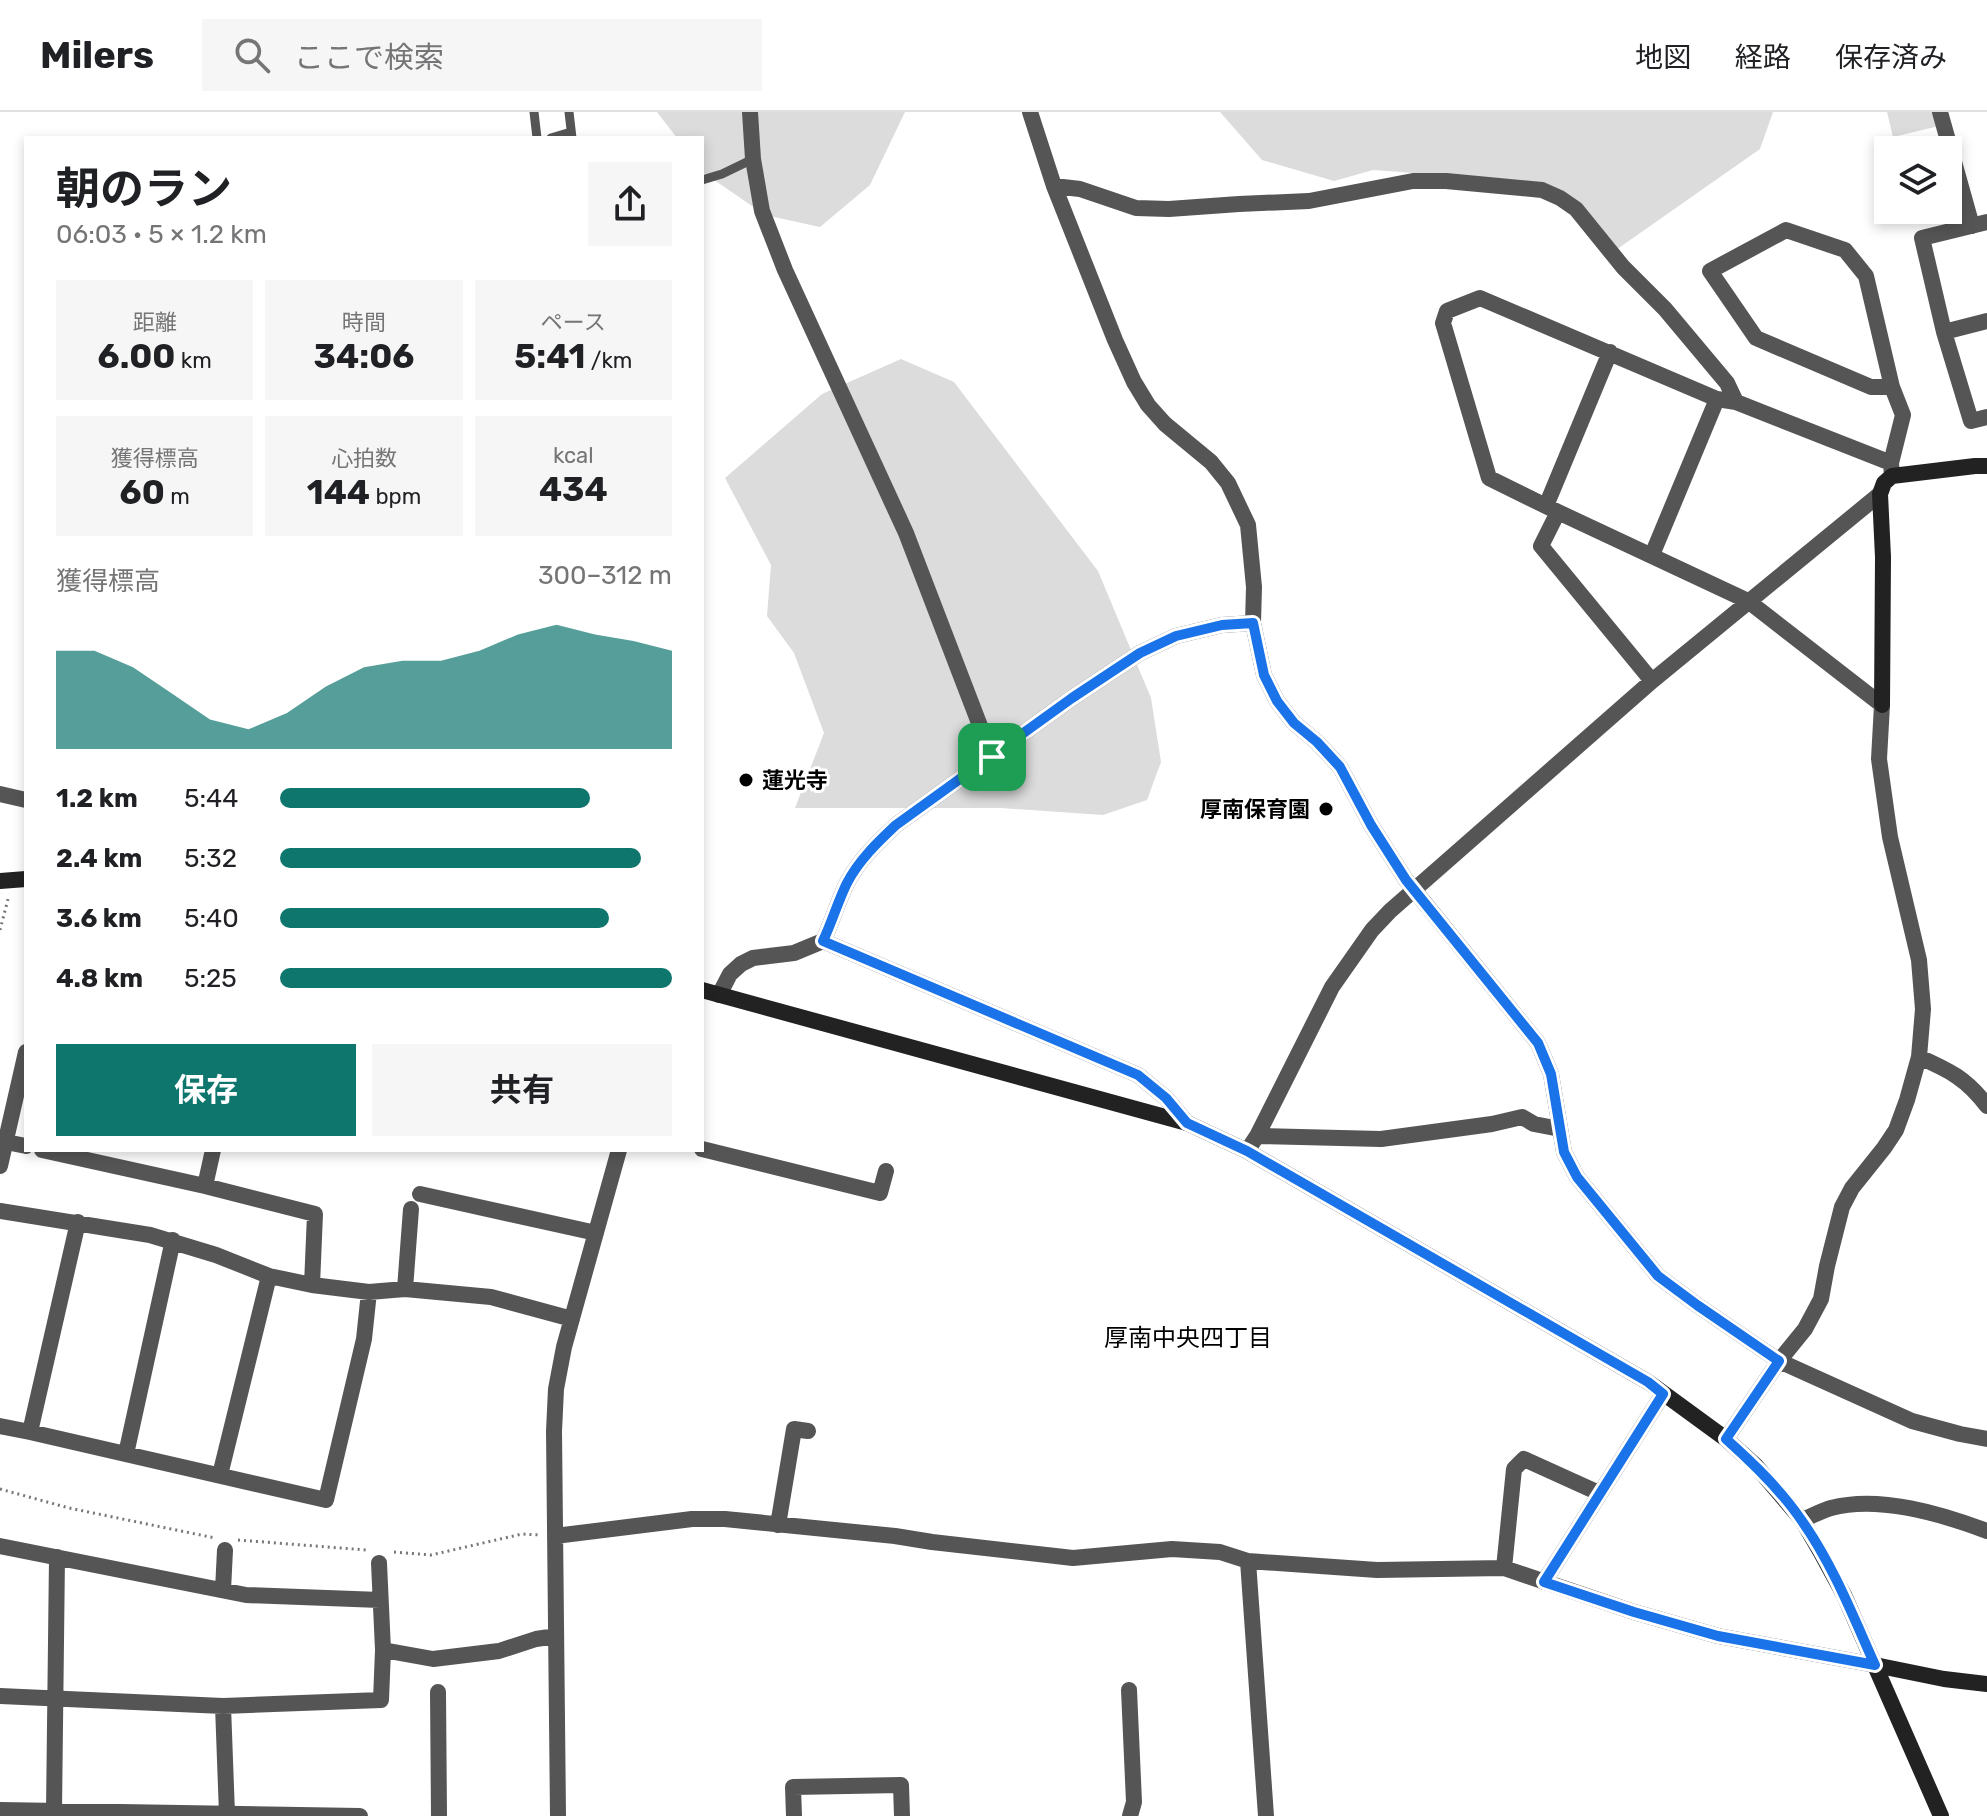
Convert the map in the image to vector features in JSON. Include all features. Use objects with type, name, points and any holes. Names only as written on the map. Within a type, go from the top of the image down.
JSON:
[{"type":"street","points":[[750,112],[753,159],[762,211],[785,270],[906,533],[992,757]]},
{"type":"street","points":[[1030,112],[1054,186],[1115,340],[1141,393],[1165,424],[1211,462],[1239,503],[1248,525],[1254,587],[1253,623],[1264,675],[1277,701],[1294,723],[1340,767],[1371,825],[1406,880],[1538,1043],[1551,1074],[1564,1152],[1577,1177],[1658,1276],[1779,1361],[1912,1421],[1987,1439]]},
{"type":"street","points":[[1940,112],[1979,224],[1922,238],[1944,332],[1971,421],[1987,417]]},
{"type":"street","points":[[1054,186],[1080,189],[1136,208],[1158,209],[1309,201],[1413,181],[1542,190],[1576,209],[1623,267],[1665,309],[1718,372],[1736,402]]},
{"type":"street","points":[[1726,1439],[1779,1361],[1805,1329],[1821,1299],[1842,1207],[1852,1188],[1896,1130],[1907,1100],[1919,1057],[1923,1009],[1919,960],[1890,837],[1879,759],[1883,557],[1880,494],[1892,470],[1903,415],[1892,387],[1866,276],[1845,250],[1786,230],[1710,271],[1756,338],[1871,387],[1892,387]]},
{"type":"street","points":[[1882,705],[1748,601],[1489,478],[1443,323],[1447,311],[1480,298],[1717,399],[1736,402],[1892,470],[1987,466]]},
{"type":"street","points":[[1944,332],[1987,321]]},
{"type":"street","points":[[1610,352],[1541,546],[1652,681]]},
{"type":"street","points":[[1652,555],[1717,399]]},
{"type":"street","points":[[1247,1151],[1332,987],[1372,930],[1390,911],[1652,681],[1880,494]]},
{"type":"street","points":[[719,995],[730,974],[741,964],[753,958],[794,953],[823,941],[848,881],[874,845],[896,825],[1072,698],[1140,653],[1176,636],[1222,625],[1253,623]]},
{"type":"street","points":[[0,794],[24,800]]},
{"type":"street","points":[[823,941],[1138,1075],[1166,1098],[1187,1123]]},
{"type":"street","points":[[704,991],[1187,1123],[1247,1151],[1648,1382],[1726,1439],[1756,1466],[1802,1520],[1844,1595],[1941,1816]]},
{"type":"street","points":[[1919,1057],[1952,1071],[1987,1106]]},
{"type":"street","points":[[0,1166],[24,1061]]},
{"type":"street","points":[[1257,1136],[1381,1139],[1522,1117],[1534,1124],[1560,1129]]},
{"type":"street","points":[[6,1142],[24,1146]]},
{"type":"street","points":[[704,1149],[880,1193],[886,1171]]},
{"type":"street","points":[[51,1152],[315,1214],[312,1285]]},
{"type":"street","points":[[205,1186],[213,1152]]},
{"type":"street","points":[[558,1816],[556,1389],[564,1347],[618,1152]]},
{"type":"street","points":[[420,1194],[596,1233]]},
{"type":"street","points":[[405,1289],[411,1209]]},
{"type":"street","points":[[0,1211],[173,1240],[269,1276],[312,1285],[369,1292],[405,1289],[491,1297],[572,1319]]},
{"type":"street","points":[[30,1432],[78,1222]]},
{"type":"street","points":[[126,1454],[173,1240]]},
{"type":"street","points":[[220,1475],[269,1276]]},
{"type":"street","points":[[0,1426],[326,1500],[364,1339],[369,1292]]},
{"type":"street","points":[[1544,1582],[1663,1394]]},
{"type":"street","points":[[778,1525],[794,1429],[808,1431]]},
{"type":"street","points":[[1504,1568],[1514,1469],[1524,1459],[1599,1493]]},
{"type":"street","points":[[1802,1520],[1830,1508],[1881,1504],[1952,1518],[1987,1531]]},
{"type":"street","points":[[555,1536],[692,1519],[725,1519],[1073,1558],[1172,1549],[1220,1552],[1248,1561],[1377,1570],[1504,1568],[1634,1612],[1718,1636],[1944,1679],[1987,1684]]},
{"type":"street","points":[[223,1590],[225,1543]]},
{"type":"street","points":[[0,1546],[246,1595],[380,1600]]},
{"type":"street","points":[[0,1696],[223,1706],[381,1700],[383,1650],[378,1555]]},
{"type":"street","points":[[54,1811],[57,1557]]},
{"type":"street","points":[[1248,1561],[1266,1816]]},
{"type":"street","points":[[383,1650],[433,1659],[499,1651],[556,1636]]},
{"type":"street","points":[[1129,1690],[1134,1802],[1130,1816]]},
{"type":"street","points":[[438,1692],[439,1816]]},
{"type":"street","points":[[223,1706],[227,1814]]},
{"type":"street","points":[[794,1816],[793,1787],[901,1785],[902,1816]]},
{"type":"street","points":[[0,1810],[360,1816]]},
{"type":"lane","points":[[534,112],[537,136]]},
{"type":"lane","points":[[569,112],[572,135]]},
{"type":"lane","points":[[704,179],[753,159]]},
{"type":"path","points":[[0,930],[13,880]]},
{"type":"path","points":[[0,1489],[225,1543],[378,1555],[431,1555],[522,1534],[555,1536]]},
{"type":"shaded area","points":[[657,112],[905,112],[870,185],[820,227],[765,215],[704,173],[704,136],[675,136]]},
{"type":"shaded area","points":[[1220,112],[1773,112],[1760,149],[1613,252],[1550,188],[1467,177],[1373,170],[1334,181],[1262,160]]},
{"type":"shaded area","points":[[1887,112],[1935,112],[1939,126],[1893,136]]},
{"type":"shaded area","points":[[901,359],[954,382],[1098,571],[1151,698],[1161,762],[1147,800],[1103,815],[1001,808],[795,808],[824,733],[794,653],[767,616],[771,565],[725,478],[822,394]]},
{"type":"place","name":"蓮光寺","points":[[746,780]]},
{"type":"place","name":"厚南保育園","points":[[1326,809]]},
{"type":"district","name":"厚南中央四丁目","points":[[1188,1338]]},
{"type":"route","points":[[1253,623],[1264,675],[1277,701],[1294,723],[1340,767],[1385,849],[1406,880],[1538,1043],[1551,1074],[1564,1152],[1577,1177],[1658,1276],[1779,1361],[1726,1439],[1756,1466],[1802,1520],[1844,1595],[1875,1665],[1718,1636],[1544,1582],[1663,1394],[1648,1382],[1247,1151],[1187,1123],[1166,1098],[1138,1075],[823,941],[848,881],[874,845],[896,825],[992,757],[1140,653],[1176,636],[1222,625],[1253,623]]}]
